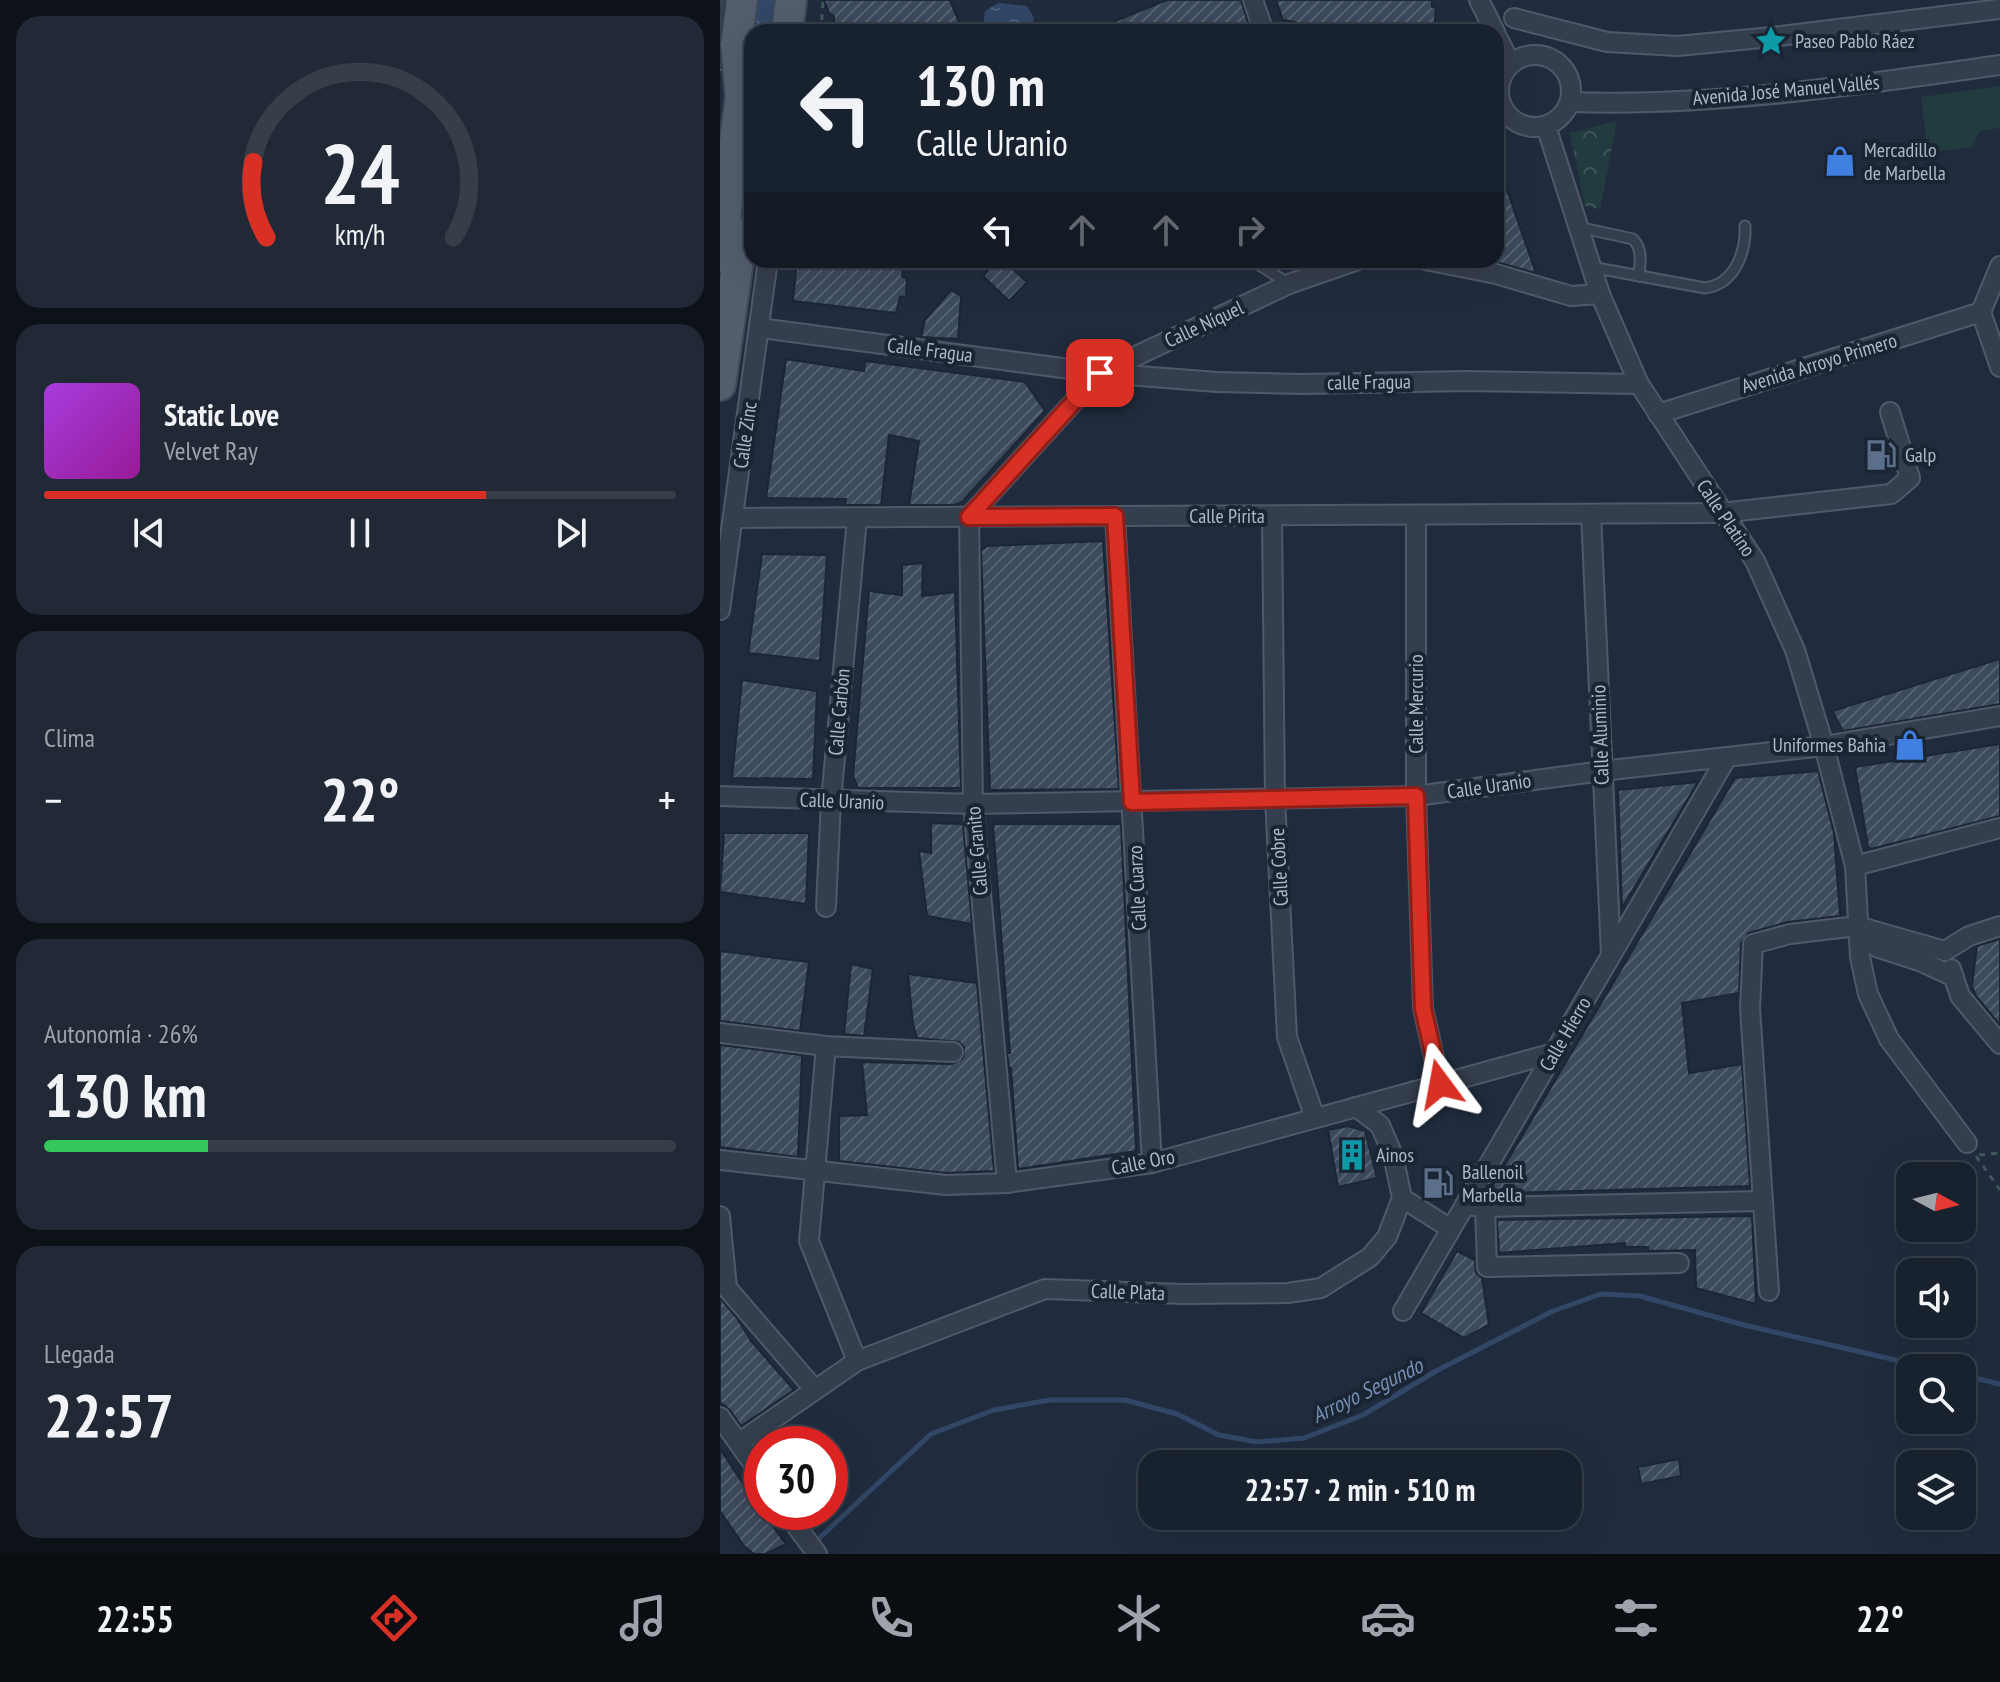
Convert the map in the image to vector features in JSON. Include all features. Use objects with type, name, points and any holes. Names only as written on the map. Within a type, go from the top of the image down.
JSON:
[{"type":"main road","points":[[788,24],[791,0]]},
{"type":"main road","points":[[720,257],[741,97],[733,52],[734,5]]},
{"type":"main road","points":[[720,385],[744,222]]},
{"type":"street","points":[[1253,0],[1261,24]]},
{"type":"street","points":[[1479,0],[1491,24]]},
{"type":"street","points":[[1514,18],[1607,42],[1677,46],[1786,36],[2000,9]]},
{"type":"street","points":[[1504,50],[1511,64]]},
{"type":"street","points":[[1504,74],[1511,64],[1531,55],[1554,59],[1568,74],[1571,85],[1570,102],[1563,115],[1546,126],[1525,126],[1504,119]]},
{"type":"street","name":"Avenida José Manuel Vallés","points":[[1570,102],[1628,104],[1817,90],[2000,65]]},
{"type":"street","name":"Calle Platino","points":[[1546,126],[1600,294],[1639,384],[1755,561],[1795,650],[1855,866],[1860,957],[1868,994],[1889,1039],[1967,1143]]},
{"type":"street","points":[[2000,266],[1981,312],[2000,367]]},
{"type":"street","name":"Calle Zinc","points":[[720,610],[767,268]]},
{"type":"street","name":"Calle Níquel","points":[[969,517],[1100,373],[1289,284],[1335,268]]},
{"type":"street","points":[[1466,268],[1571,296],[1600,294]]},
{"type":"street","points":[[1981,312],[2000,333]]},
{"type":"street","name":"Avenida Arroyo Primero","points":[[1658,414],[1981,312]]},
{"type":"street","name":"Calle Fragua","points":[[760,328],[1100,373]]},
{"type":"street","name":"calle Fragua","points":[[1100,373],[1245,383],[1467,381],[1639,384]]},
{"type":"street","name":"Calle Pirita","points":[[733,518],[1721,513],[1891,494],[1910,478],[1890,412]]},
{"type":"street","name":"Calle Aluminio","points":[[1591,514],[1611,956]]},
{"type":"street","name":"Calle Mercurio","points":[[1416,515],[1416,796],[1423,1008],[1440,1084]]},
{"type":"street","name":"Calle Cuarzo","points":[[1115,516],[1152,1163]]},
{"type":"street","name":"Calle Cobre","points":[[1272,516],[1275,799],[1287,1037],[1315,1118]]},
{"type":"street","name":"Calle Granito","points":[[969,517],[973,804],[1007,1183]]},
{"type":"street","name":"Calle Carbón","points":[[826,907],[831,801],[857,518]]},
{"type":"street","name":"Calle Uranio","points":[[720,796],[973,804],[1416,796],[1824,746],[2000,716]]},
{"type":"street","name":"Calle Hierro","points":[[1403,1311],[1727,757]]},
{"type":"street","points":[[1855,866],[2000,828]]},
{"type":"street","points":[[1857,926],[1876,947],[1922,962],[1954,977]]},
{"type":"street","points":[[1769,1291],[1750,1008],[1753,944],[1790,934],[1857,926],[1945,951],[1969,936],[2000,926]]},
{"type":"street","points":[[1945,951],[1960,996],[2000,1044]]},
{"type":"street","points":[[720,1033],[826,1046],[953,1052]]},
{"type":"street","points":[[826,1046],[809,1241],[857,1361]]},
{"type":"street","name":"Calle Oro","points":[[720,1160],[946,1185],[1007,1183],[1152,1163],[1554,1053]]},
{"type":"street","points":[[1356,1107],[1380,1125],[1393,1155],[1402,1198],[1451,1229]]},
{"type":"street","name":"Calle Plata","points":[[740,1442],[857,1361],[1045,1289],[1183,1294],[1288,1293],[1321,1288],[1370,1257],[1387,1237],[1402,1198]]},
{"type":"street","points":[[1465,1205],[1762,1201]]},
{"type":"street","points":[[1485,1207],[1487,1267],[1679,1263]]},
{"type":"street","points":[[720,1216],[727,1288],[815,1390]]},
{"type":"street","points":[[720,1417],[744,1448]]},
{"type":"street","points":[[799,1530],[816,1552]]},
{"type":"lane","points":[[1591,267],[1705,288],[1715,287],[1726,279],[1741,259],[1746,245],[1745,226]]},
{"type":"lane","points":[[1578,227],[1633,239],[1641,253],[1639,276]]},
{"type":"lane","points":[[1264,268],[1289,284]]},
{"type":"path","points":[[822,24],[823,0]]},
{"type":"path","points":[[2000,1153],[1976,1156],[2000,1190]]},
{"type":"green space","points":[[2000,86],[2000,128],[1980,131],[1972,147],[1928,153],[1921,97]]},
{"type":"green space","points":[[1617,121],[1600,209],[1585,206],[1570,133]]},
{"type":"water","points":[[753,0],[776,0],[771,24],[751,24]]},
{"type":"water","points":[[998,3],[1027,6],[1034,18],[1032,24],[984,24],[985,11]]},
{"type":"building","points":[[824,0],[950,0],[960,24],[834,24],[834,16],[829,13]]},
{"type":"building","points":[[1167,0],[1241,0],[1248,24],[1108,24]]},
{"type":"building","points":[[1276,0],[1432,0],[1432,7],[1436,7],[1435,24],[1295,24],[1283,20]]},
{"type":"building","points":[[1504,181],[1536,273],[1504,264]]},
{"type":"building","points":[[796,268],[904,268],[902,276],[907,279],[906,296],[900,297],[896,313],[793,301]]},
{"type":"building","points":[[990,268],[1012,268],[1027,282],[1009,301],[983,276]]},
{"type":"building","points":[[951,290],[961,296],[958,339],[921,337],[925,320]]},
{"type":"building","points":[[786,359],[864,371],[865,361],[1025,382],[1045,411],[962,502],[954,505],[909,505],[919,441],[889,435],[881,505],[845,505],[846,499],[766,498]]},
{"type":"building","points":[[1103,541],[1119,789],[990,790],[981,550],[987,546]]},
{"type":"building","points":[[762,554],[827,555],[820,661],[748,653]]},
{"type":"building","points":[[923,563],[922,596],[955,592],[961,788],[858,788],[853,776],[869,591],[902,595],[902,565]]},
{"type":"building","points":[[2000,659],[2000,704],[1843,731],[1832,711]]},
{"type":"building","points":[[742,680],[817,691],[813,779],[732,778]]},
{"type":"building","points":[[2000,744],[2000,816],[1871,849],[1868,847],[1855,767]]},
{"type":"building","points":[[1818,771],[1834,833],[1840,916],[1788,922],[1749,933],[1741,943],[1739,993],[1682,1003],[1689,1073],[1742,1064],[1750,1186],[1502,1193],[1491,1188],[1735,778]]},
{"type":"building","points":[[1698,782],[1622,908],[1618,790]]},
{"type":"building","points":[[931,823],[963,824],[972,924],[927,916],[919,851],[931,853]]},
{"type":"building","points":[[993,824],[1121,824],[1136,1151],[1018,1169],[1011,1068],[1007,1053],[1010,1053]]},
{"type":"building","points":[[724,833],[809,833],[806,904],[720,892]]},
{"type":"building","points":[[2000,939],[2000,1025],[1976,996],[1972,986],[1977,946]]},
{"type":"building","points":[[720,951],[809,962],[800,1031],[720,1021]]},
{"type":"building","points":[[851,964],[873,969],[864,1036],[844,1034]]},
{"type":"building","points":[[908,974],[977,983],[994,1171],[946,1173],[839,1161],[839,1116],[867,1115],[862,1062],[952,1064],[963,1058],[964,1047],[959,1042],[917,1038]]},
{"type":"building","points":[[720,1045],[802,1055],[798,1157],[720,1147]]},
{"type":"building","name":"Ainos","points":[[1348,1126],[1365,1131],[1377,1178],[1338,1187],[1328,1130]]},
{"type":"building","points":[[1752,1216],[1756,1304],[1696,1288],[1695,1250],[1648,1251],[1648,1247],[1625,1247],[1625,1243],[1499,1253],[1497,1220]]},
{"type":"building","points":[[1457,1251],[1475,1260],[1476,1273],[1482,1278],[1489,1325],[1464,1338],[1421,1313]]},
{"type":"building","points":[[720,1298],[751,1341],[794,1390],[741,1426],[720,1402]]},
{"type":"building","points":[[720,1449],[744,1485],[744,1530],[776,1530],[786,1544],[765,1554],[754,1554],[744,1546],[720,1511]]},
{"type":"building","points":[[1679,1459],[1681,1476],[1641,1484],[1638,1467]]},
{"type":"waterway","name":"Arroyo Segundo","points":[[814,1543],[931,1434],[994,1410],[1050,1400],[1125,1400],[1177,1414],[1219,1435],[1257,1442],[1304,1438],[1363,1415],[1436,1371],[1553,1311],[1601,1294],[1640,1296],[1744,1325],[1896,1360]]},
{"type":"waterway","name":"Arroyo Segundo","points":[[1976,1378],[2000,1384]]},
{"type":"place","name":"Paseo Pablo Ráez","points":[[1771,41]]},
{"type":"place","name":"Mercadillo de Marbella","points":[[1840,161]]},
{"type":"place","name":"Galp","points":[[1881,455]]},
{"type":"place","name":"Uniformes Bahia","points":[[1910,745]]},
{"type":"place","name":"Ainos","points":[[1352,1155]]},
{"type":"place","name":"Ballenoil Marbella","points":[[1438,1183]]},
{"type":"route","points":[[1100,373],[969,517],[1115,516],[1132,802],[1416,796],[1423,1008],[1440,1084]]}]
